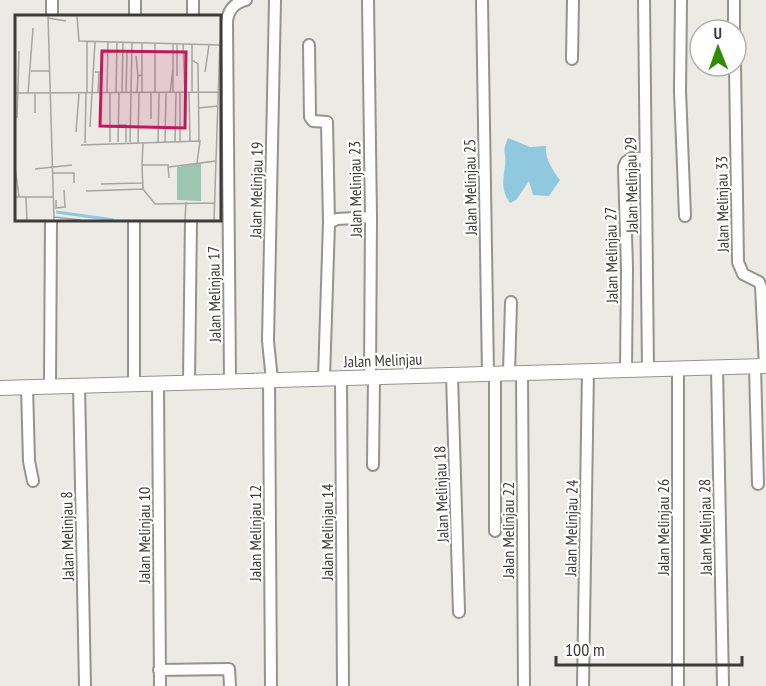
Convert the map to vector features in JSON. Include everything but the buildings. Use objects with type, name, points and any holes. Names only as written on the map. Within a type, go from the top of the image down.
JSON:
[{"type":"street","name":"Jalan Melinjau 17","points":[[230,381],[227,14],[231,8],[246,0]]},
{"type":"street","name":"Jalan Melinjau 19","points":[[271,380],[268,341],[275,0]]},
{"type":"street","name":"Jalan Melinjau 23","points":[[368,0],[374,465]]},
{"type":"street","name":"Jalan Melinjau 25","points":[[482,0],[495,531]]},
{"type":"street","points":[[572,59],[573,0]]},
{"type":"street","name":"Jalan Melinjau 29","points":[[645,0],[648,369]]},
{"type":"street","points":[[681,0],[685,216]]},
{"type":"street","points":[[734,0],[734,18]]},
{"type":"street","points":[[309,45],[310,117],[314,121],[327,122],[329,223],[324,378]]},
{"type":"street","name":"Jalan Melinjau 33","points":[[735,78],[738,262],[743,274],[759,282],[761,287],[762,366],[758,483]]},
{"type":"street","name":"Jalan Melinjau 27","points":[[626,370],[627,268],[624,166],[632,158],[646,158]]},
{"type":"street","points":[[329,223],[337,219],[371,217]]},
{"type":"street","points":[[50,386],[51,220]]},
{"type":"street","points":[[134,220],[134,384]]},
{"type":"street","points":[[189,382],[191,220]]},
{"type":"street","name":"Jalan Melinjau 22","points":[[511,302],[524,686]]},
{"type":"street","name":"Jalan Melinjau","points":[[0,388],[762,366]]},
{"type":"street","name":"Jalan Melinjau 28","points":[[717,367],[723,686]]},
{"type":"street","name":"Jalan Melinjau 26","points":[[678,368],[678,686]]},
{"type":"street","name":"Jalan Melinjau 24","points":[[583,686],[588,371]]},
{"type":"street","name":"Jalan Melinjau 18","points":[[452,375],[459,612]]},
{"type":"street","name":"Jalan Melinjau 14","points":[[340,378],[343,686]]},
{"type":"street","name":"Jalan Melinjau 12","points":[[271,380],[271,686]]},
{"type":"street","name":"Jalan Melinjau 10","points":[[158,383],[160,686]]},
{"type":"street","name":"Jalan Melinjau 8","points":[[79,386],[85,686]]},
{"type":"street","points":[[27,387],[29,461],[33,481]]},
{"type":"street","points":[[159,670],[229,669],[230,686]]},
{"type":"water","points":[[508,138],[530,147],[546,146],[548,160],[560,180],[549,196],[533,195],[529,181],[516,200],[510,203],[503,185]]}]
